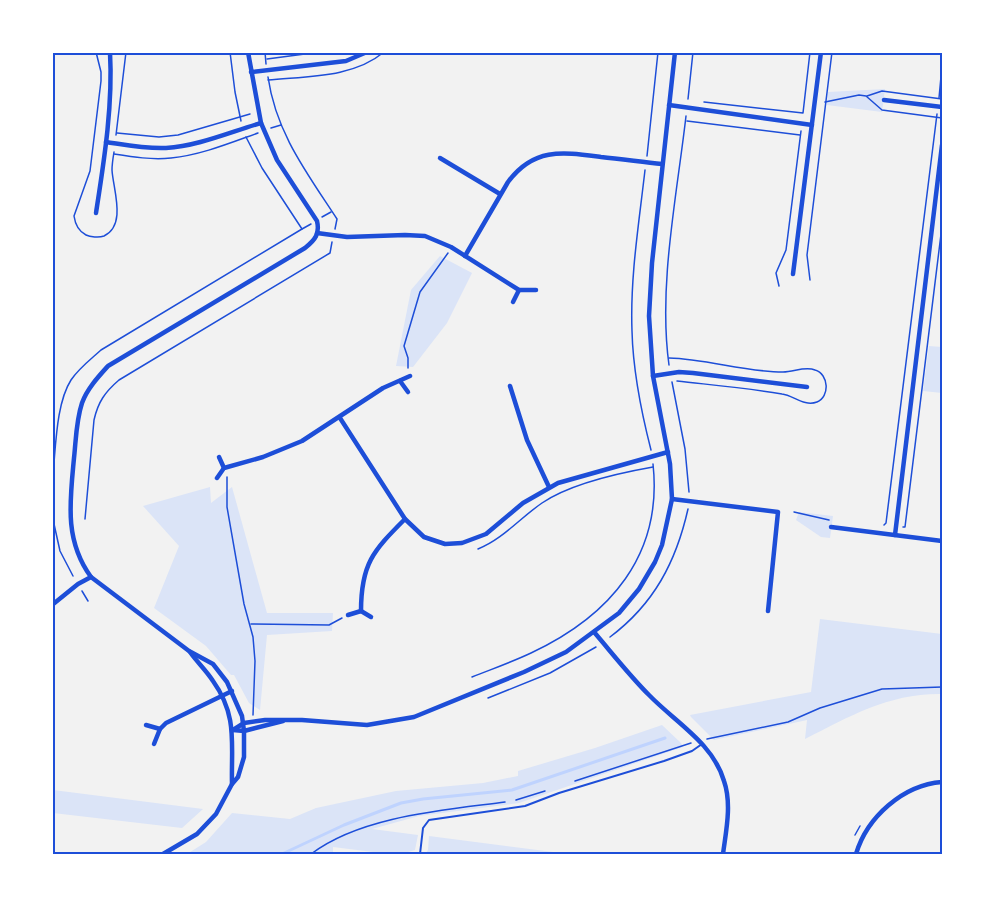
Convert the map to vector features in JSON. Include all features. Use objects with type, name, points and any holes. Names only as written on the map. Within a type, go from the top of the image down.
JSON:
[{"type":"street","points":[[96,213],[106,142],[111,73],[110,52]]},
{"type":"street","points":[[163,855],[187,842],[216,814],[242,767],[244,723],[232,691],[223,675],[213,664],[189,651],[91,577],[81,562],[72,534],[69,504],[77,426],[82,402],[93,383],[108,366],[314,241],[317,221],[277,160],[261,123],[248,52]]},
{"type":"street","points":[[251,72],[346,61],[367,52]]},
{"type":"street","points":[[233,730],[244,723],[265,720],[367,725],[414,717],[553,659],[619,613],[639,589],[655,562],[667,525],[672,499],[668,452],[652,376],[649,297],[675,52]]},
{"type":"street","points":[[793,274],[821,52]]},
{"type":"street","points":[[884,100],[940,107]]},
{"type":"street","points":[[669,105],[812,125]]},
{"type":"street","points":[[106,142],[167,148],[196,143],[261,123]]},
{"type":"street","points":[[895,535],[942,145]]},
{"type":"street","points":[[465,256],[500,194],[516,171],[542,155],[565,153],[662,164]]},
{"type":"street","points":[[440,158],[500,194]]},
{"type":"street","points":[[317,233],[354,237],[416,235],[435,239],[519,290],[536,290]]},
{"type":"street","points":[[513,302],[519,290]]},
{"type":"street","points":[[652,376],[693,373],[807,387]]},
{"type":"street","points":[[217,478],[224,468],[263,457],[311,436],[383,388],[410,376]]},
{"type":"street","points":[[400,381],[408,392]]},
{"type":"street","points":[[510,386],[527,440],[549,487]]},
{"type":"street","points":[[340,418],[405,519],[418,533],[430,540],[445,544],[462,543],[478,538],[493,530],[523,503],[549,487],[570,478],[668,452]]},
{"type":"street","points":[[219,457],[224,468]]},
{"type":"street","points":[[672,499],[778,512],[768,611]]},
{"type":"street","points":[[361,611],[362,588],[368,565],[380,544],[405,519]]},
{"type":"street","points":[[832,524],[942,541]]},
{"type":"street","points":[[52,605],[78,584],[91,577]]},
{"type":"street","points":[[348,615],[361,611],[371,617]]},
{"type":"street","points":[[594,632],[646,692],[700,742],[717,764],[726,786],[728,813],[723,855]]},
{"type":"street","points":[[189,651],[213,680],[222,696],[233,730],[232,784]]},
{"type":"street","points":[[154,744],[160,729],[166,723],[232,691]]},
{"type":"street","points":[[233,730],[244,731],[286,720]]},
{"type":"street","points":[[146,725],[160,729]]},
{"type":"street","points":[[856,855],[870,823],[887,806],[910,791],[933,782],[942,782]]},
{"type":"lane","points":[[420,855],[423,828],[429,820],[535,803],[685,754],[700,742]]},
{"type":"path","points":[[126,52],[116,133],[159,137],[178,135],[258,112]]},
{"type":"path","points":[[230,52],[243,128],[262,168],[302,229],[332,211]]},
{"type":"path","points":[[266,59],[320,52]]},
{"type":"path","points":[[268,80],[330,74],[355,69],[373,62],[384,52]]},
{"type":"path","points":[[472,677],[532,653],[594,614],[617,592],[635,567],[651,524],[654,504],[654,467],[639,400],[632,331],[634,261],[658,52]]},
{"type":"path","points":[[488,698],[550,673],[603,642],[629,621],[660,585],[674,557],[684,528],[689,501],[685,449],[670,373],[666,323],[667,286],[693,52]]},
{"type":"path","points":[[700,101],[803,113],[810,52]]},
{"type":"path","points":[[810,280],[807,255],[832,52]]},
{"type":"path","points":[[882,527],[886,523],[936,117],[940,107],[942,66]]},
{"type":"path","points":[[825,102],[853,95],[866,96],[882,91],[942,99]]},
{"type":"path","points":[[866,96],[882,110],[942,118]]},
{"type":"path","points":[[686,120],[800,135]]},
{"type":"path","points":[[779,286],[776,273],[786,249],[801,124]]},
{"type":"path","points":[[896,526],[905,527],[942,226]]},
{"type":"path","points":[[410,376],[407,371],[408,358],[404,346],[420,292],[451,247]]},
{"type":"path","points":[[478,549],[493,543],[523,517],[558,494],[575,487],[654,467]]},
{"type":"path","points":[[224,468],[227,476],[227,507],[244,604],[251,624],[255,661],[253,717]]},
{"type":"path","points":[[794,512],[832,524]]},
{"type":"path","points":[[52,515],[60,551],[88,601]]},
{"type":"path","points":[[251,624],[329,625],[348,615]]},
{"type":"path","points":[[572,782],[700,742],[788,722],[820,708],[882,689],[942,687]]},
{"type":"path","points":[[311,855],[325,844],[349,834],[412,814],[516,800],[554,788]]},
{"type":"shaded area","points":[[885,89],[882,112],[827,105],[828,92]]},
{"type":"shaded area","points":[[440,256],[472,273],[447,323],[413,367],[396,366],[411,290]]},
{"type":"shaded area","points":[[929,346],[942,347],[942,393],[923,391]]},
{"type":"shaded area","points":[[210,487],[211,503],[232,487],[267,613],[333,613],[332,631],[267,635],[260,710],[249,703],[234,675],[231,675],[206,646],[154,608],[179,546],[143,506]]},
{"type":"shaded area","points":[[799,512],[833,516],[830,538],[821,537],[796,520]]},
{"type":"shaded area","points":[[820,619],[942,634],[942,694],[905,697],[888,702],[854,714],[805,739],[807,720],[714,740],[691,717],[690,715],[811,692]]},
{"type":"shaded area","points":[[662,725],[683,747],[519,803],[419,816],[372,829],[418,835],[415,850],[401,854],[333,847],[333,854],[187,854],[206,842],[232,813],[290,819],[316,808],[396,791],[483,783],[518,776],[518,771]]},
{"type":"shaded area","points":[[53,790],[203,809],[182,828],[53,813]]},
{"type":"shaded area","points":[[429,836],[561,853],[428,854],[426,853]]},
{"type":"waterway","points":[[282,854],[344,825],[401,803],[512,790],[665,738]]}]
